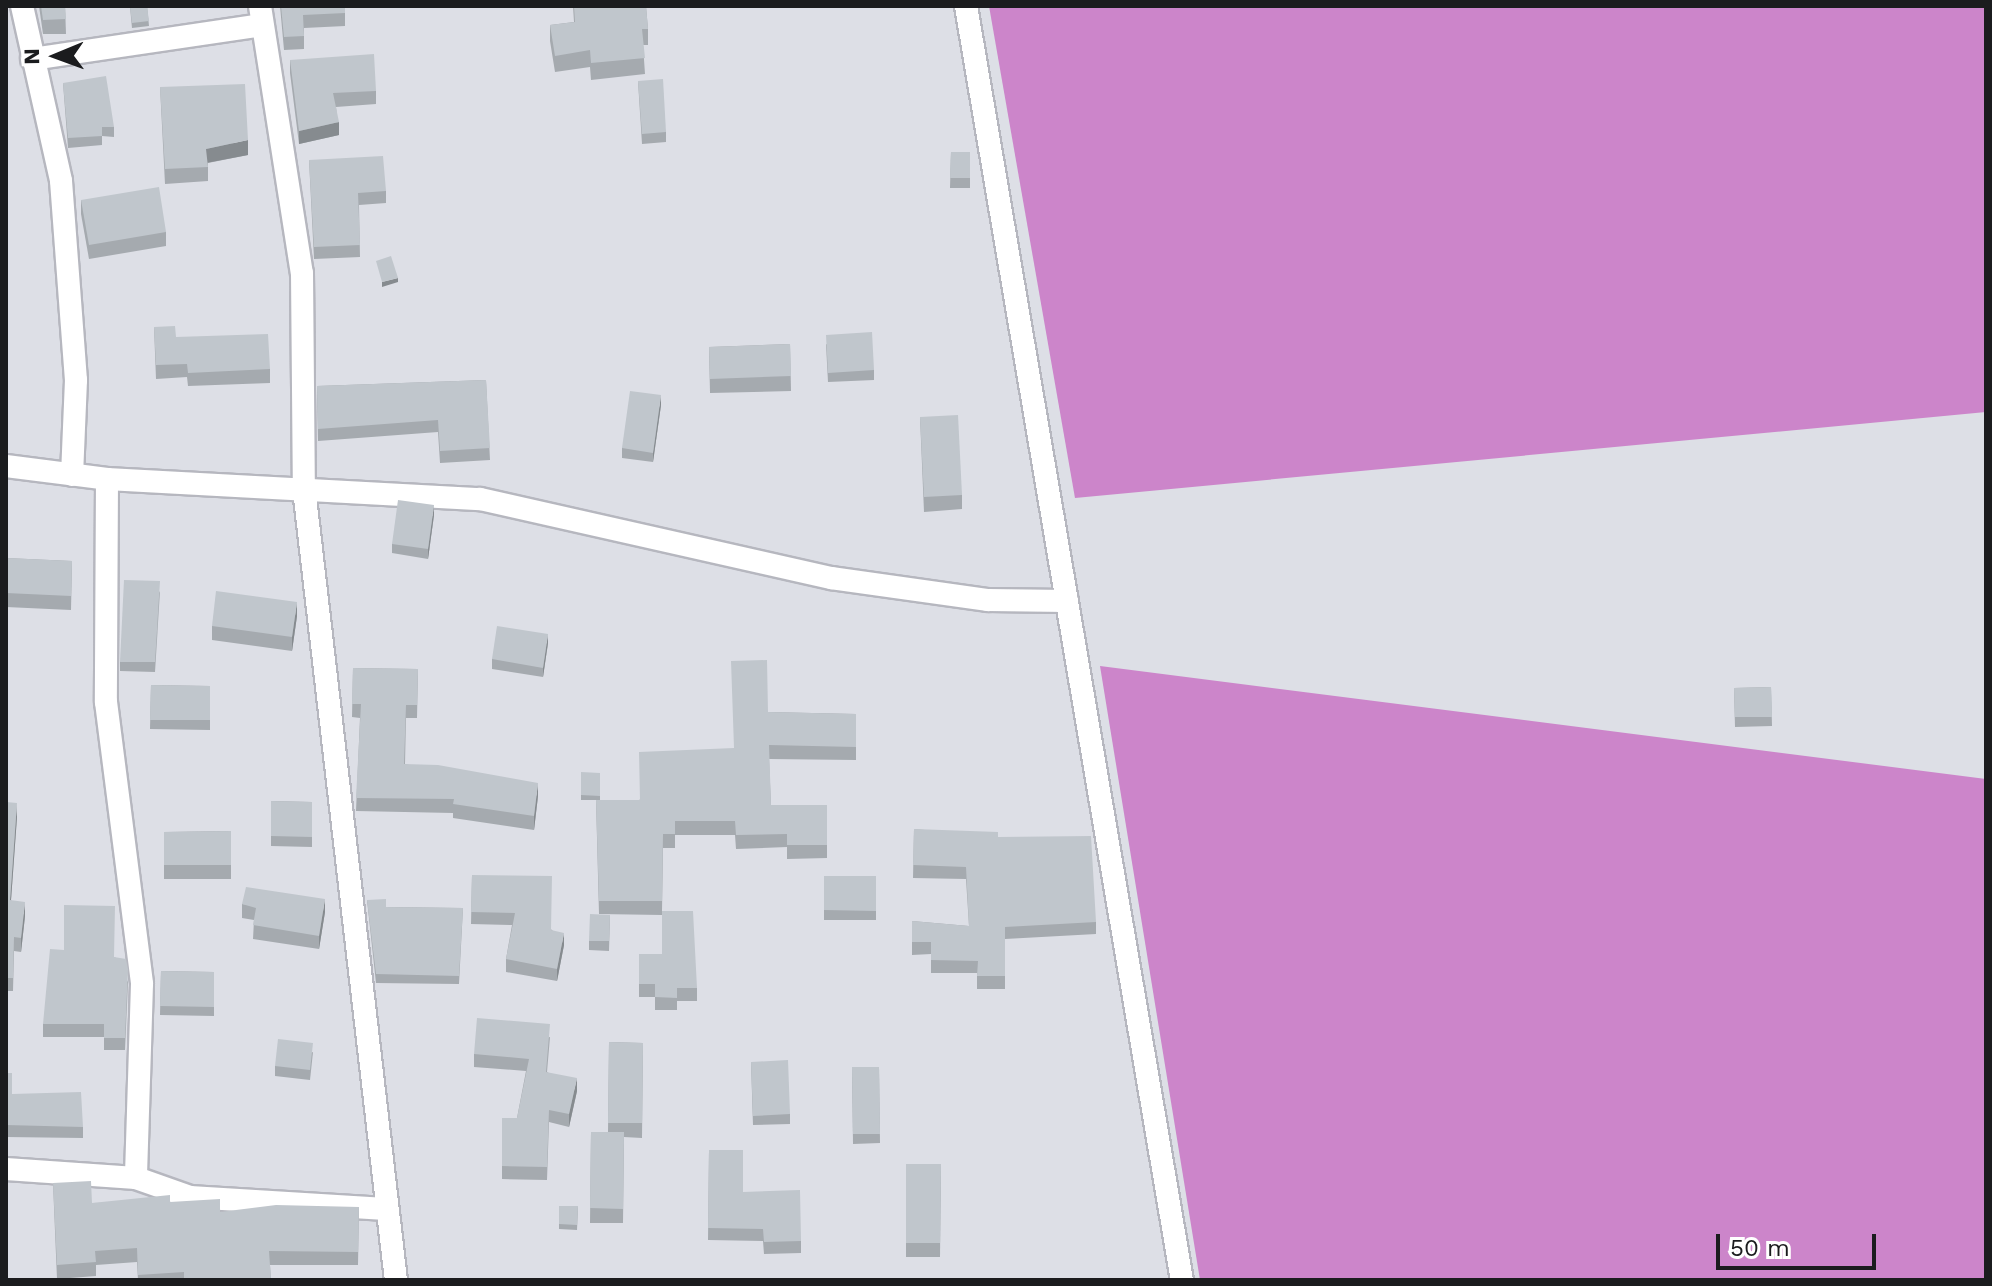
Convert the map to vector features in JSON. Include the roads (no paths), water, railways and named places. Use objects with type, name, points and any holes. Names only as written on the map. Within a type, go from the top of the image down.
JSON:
[{"type":"street","points":[[22,6],[61,181],[76,380],[72,475]]},
{"type":"street","points":[[966,6],[1182,1280]]},
{"type":"street","points":[[32,59],[260,15],[302,273],[304,489],[372,1049],[386,1209],[396,1280]]},
{"type":"street","points":[[6,466],[107,479],[480,499],[831,578],[988,600],[1067,601]]},
{"type":"street","points":[[107,479],[106,702],[142,984],[136,1178]]},
{"type":"street","points":[[6,1169],[136,1178],[190,1197],[386,1209]]}]
